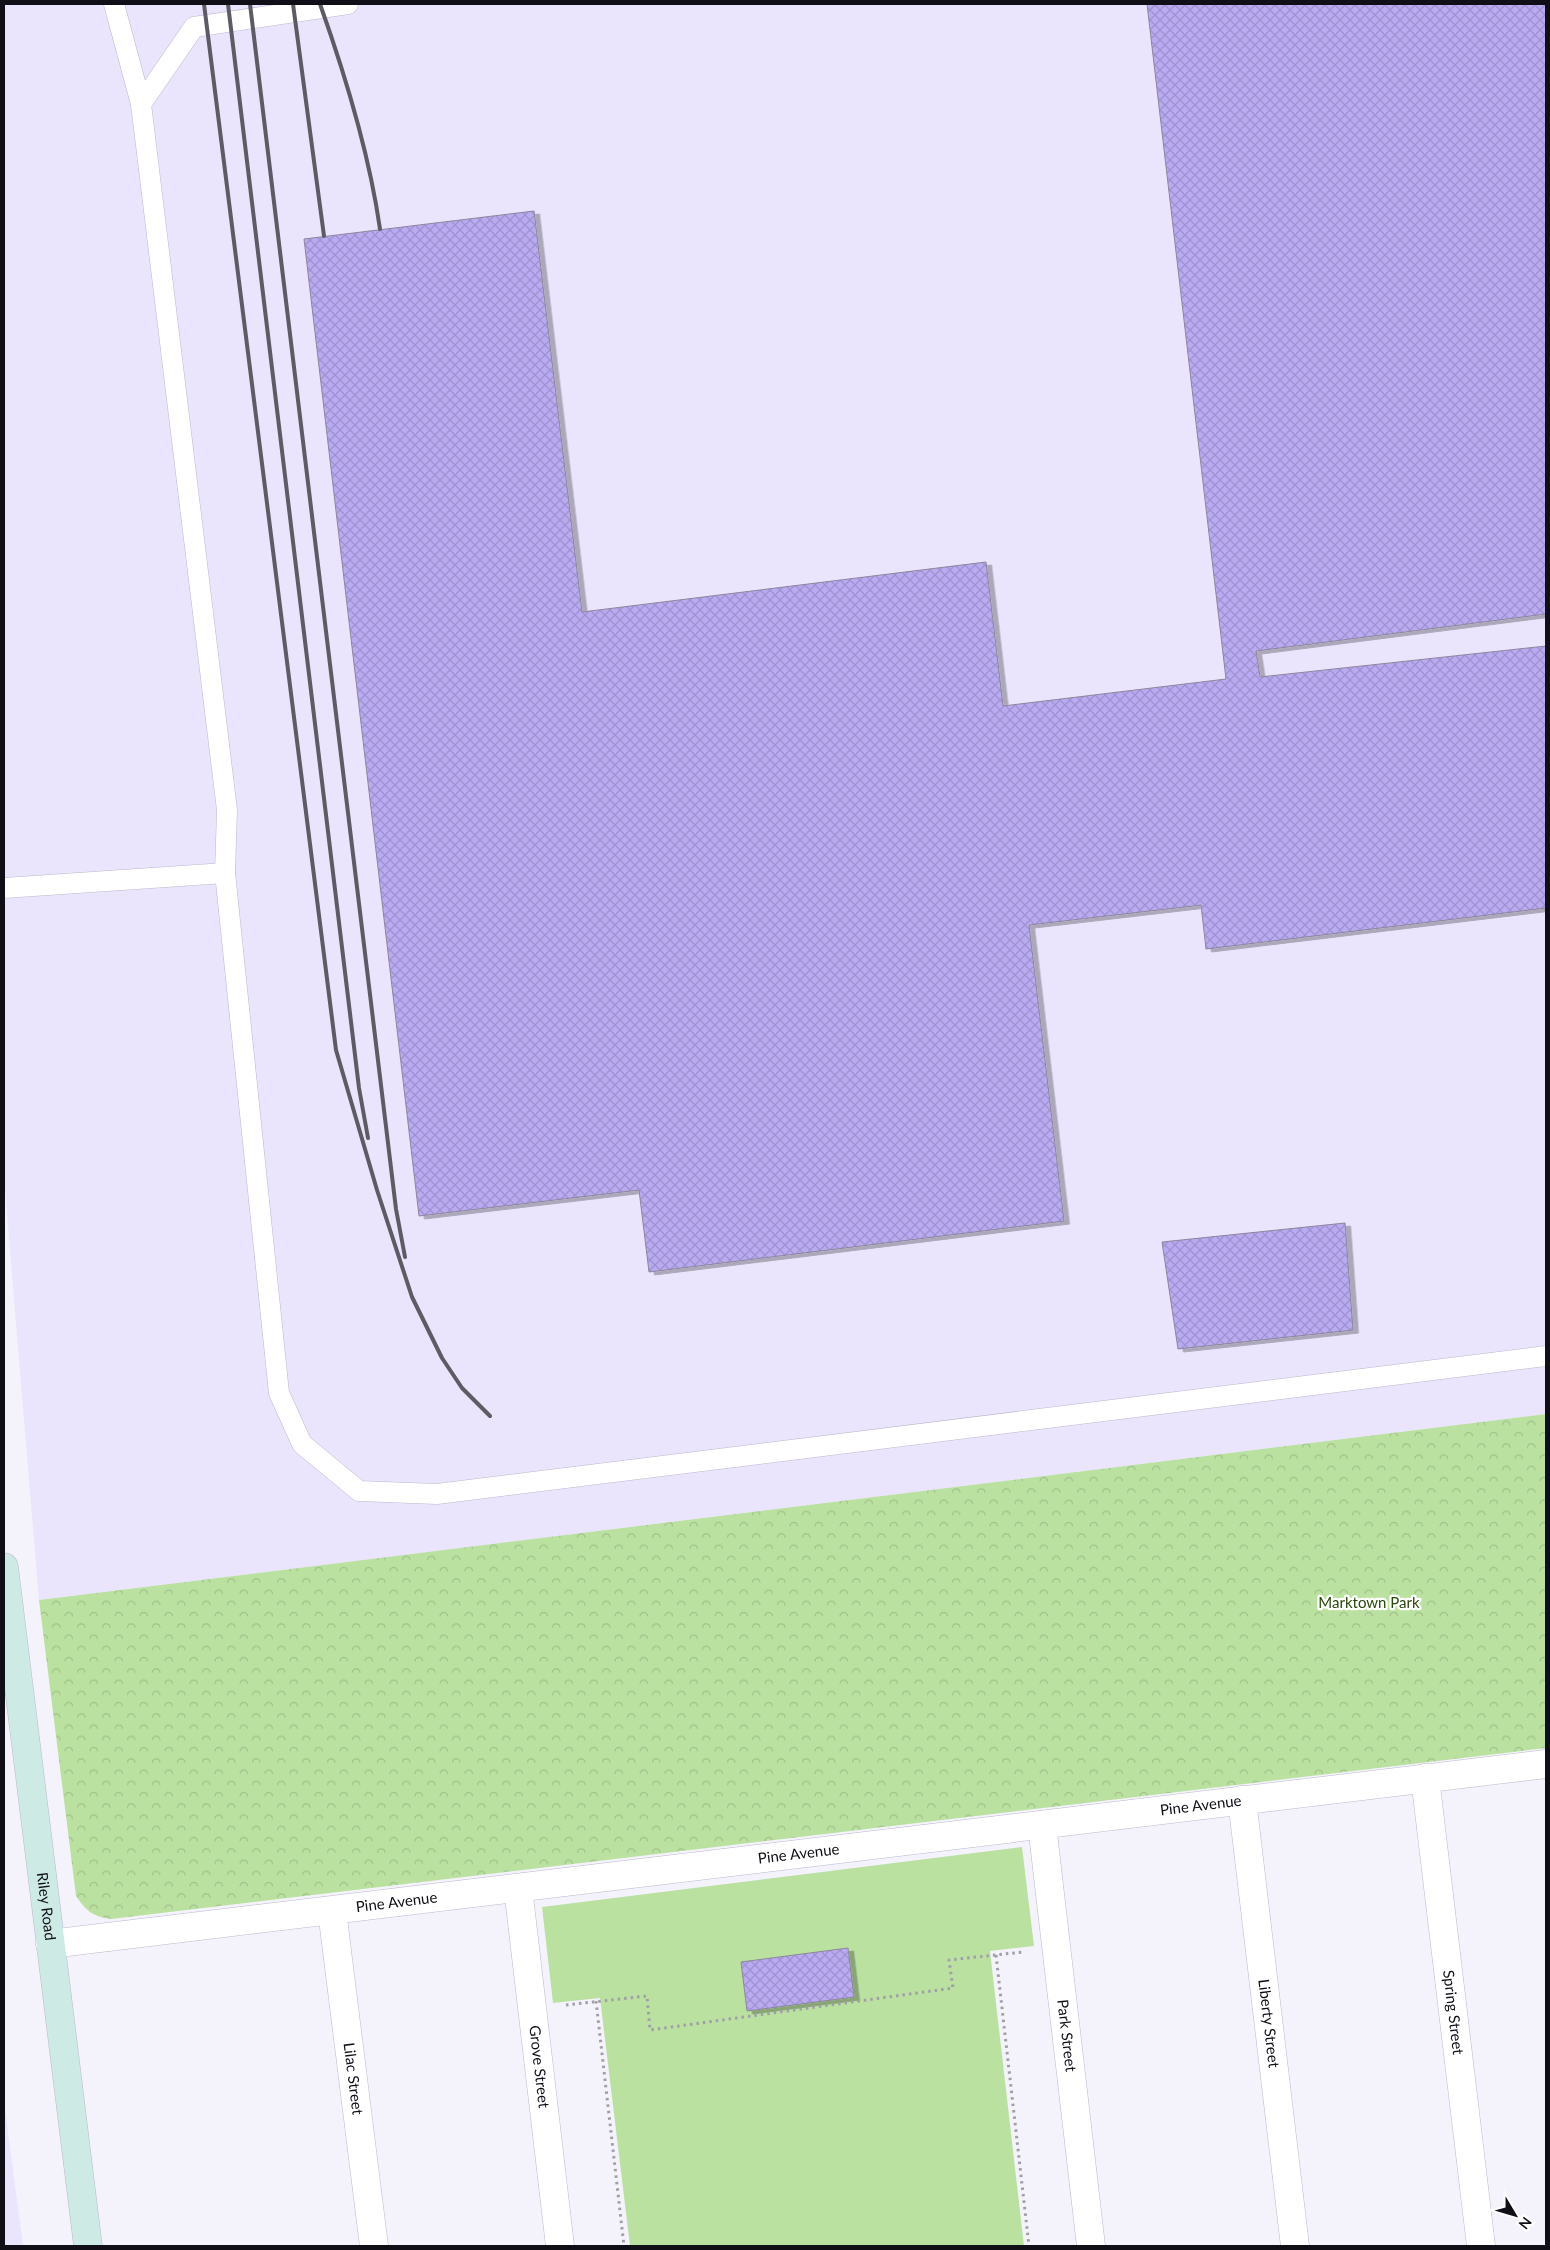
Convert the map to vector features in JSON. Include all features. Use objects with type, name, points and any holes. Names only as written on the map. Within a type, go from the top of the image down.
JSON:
[{"type":"main road","name":"Riley Road","points":[[4,1567],[88,2246]]},
{"type":"street","name":"Pine Avenue","points":[[50,1944],[1546,1764]]},
{"type":"street","name":"Spring Street","points":[[1425,1778],[1481,2246]]},
{"type":"street","name":"Liberty Street","points":[[1242,1800],[1295,2246]]},
{"type":"street","name":"Park Street","points":[[1042,1825],[1091,2246]]},
{"type":"street","name":"Grove Street","points":[[518,1888],[560,2246]]},
{"type":"street","name":"Lilac Street","points":[[332,1911],[374,2246]]},
{"type":"lane","points":[[114,4],[141,104],[226,810],[225,873],[279,1393],[302,1444],[359,1491],[437,1494],[1546,1356]]},
{"type":"lane","points":[[141,104],[194,27],[348,4]]},
{"type":"lane","points":[[4,888],[225,873]]},
{"type":"path","points":[[532,2009],[647,1996],[650,2030],[953,1988],[949,1960],[1056,1949]]},
{"type":"path","points":[[996,1955],[1029,2246]]},
{"type":"path","points":[[596,2001],[624,2246]]},
{"type":"shaded area","points":[[4,4],[1546,4],[1546,1414],[39,1600],[4,1178]]},
{"type":"shaded area","points":[[4,2101],[23,2246],[4,2246]]},
{"type":"green space","name":"Marktown Park","points":[[1546,1414],[1546,1748],[111,1919],[90,1912],[76,1896],[39,1600]]},
{"type":"green space","points":[[1022,1847],[1034,1946],[990,1951],[1024,2246],[630,2246],[600,1998],[553,2003],[542,1907]]},
{"type":"building","points":[[1147,4],[1546,4],[1546,614],[1256,651],[1260,677],[1546,646],[1546,908],[1206,949],[1201,905],[1029,925],[1064,1221],[649,1272],[639,1190],[419,1216],[304,239],[534,211],[582,612],[986,562],[1003,706],[1226,679]]},
{"type":"building","points":[[1345,1223],[1353,1330],[1178,1349],[1162,1242]]},
{"type":"building","points":[[848,1948],[854,1997],[747,2011],[741,1962]]},
{"type":"railway","points":[[204,4],[336,1050],[377,1190],[412,1297],[442,1358],[462,1388],[490,1416]]},
{"type":"railway","points":[[228,4],[359,1088],[368,1138]]},
{"type":"railway","points":[[250,4],[396,1209],[405,1257]]},
{"type":"railway","points":[[293,4],[324,236]]},
{"type":"railway","points":[[320,4],[356,115],[370,172],[380,229]]}]
